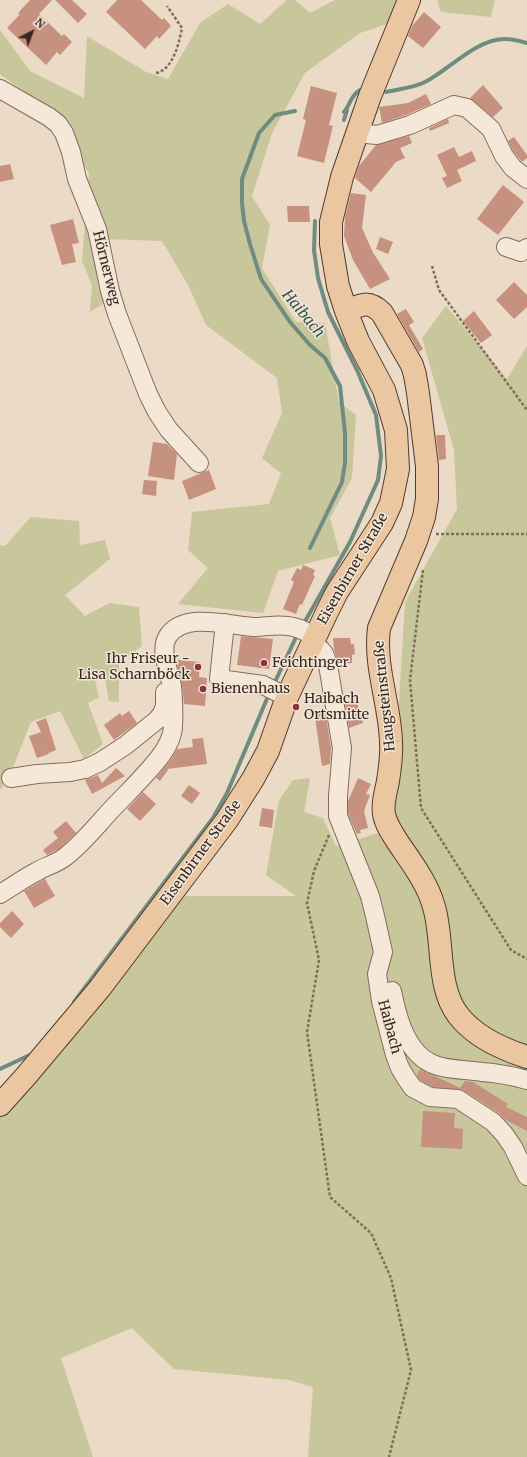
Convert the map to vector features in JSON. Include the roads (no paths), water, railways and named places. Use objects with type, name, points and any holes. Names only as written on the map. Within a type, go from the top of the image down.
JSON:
[{"type":"main road","name":"Eisenbirner Straße","points":[[0,1105],[100,988],[227,820],[253,779],[268,751],[275,691],[307,635],[382,523],[391,503],[398,469],[396,430],[384,390],[358,340],[346,311],[338,286],[331,244],[332,222],[342,177],[356,133],[409,0]]},
{"type":"main road","name":"Haugsteinstraße","points":[[346,311],[360,304],[368,304],[376,307],[382,313],[412,365],[418,393],[427,466],[427,499],[424,517],[416,541],[381,622],[378,635],[378,660],[392,742],[384,801],[384,814],[392,833],[419,875],[434,906],[445,982],[450,1002],[458,1015],[483,1037],[501,1047],[527,1057]]},
{"type":"street","name":"Hörnerweg","points":[[0,89],[49,117],[58,124],[64,133],[71,152],[77,179],[97,229],[110,291],[117,314],[148,394],[157,412],[169,430],[199,463]]},
{"type":"street","points":[[356,133],[377,135],[410,125],[454,105],[467,108],[491,129],[504,156],[513,168],[527,179]]},
{"type":"street","points":[[10,778],[85,769],[112,755],[157,720],[162,714],[165,706],[167,666],[165,642],[168,635],[177,627],[193,622],[225,623],[254,627],[286,625],[307,635]]},
{"type":"street","points":[[225,623],[219,679],[275,691]]},
{"type":"street","name":"Haibach","points":[[307,635],[321,648],[328,665],[342,748],[338,816],[370,896],[383,952],[377,974],[381,1001],[395,1055],[406,1078],[413,1088],[430,1097],[458,1100],[493,1122],[513,1147],[527,1176]]},
{"type":"street","points":[[0,894],[37,871],[54,865],[67,856],[159,758],[172,735],[173,726],[172,686],[167,666]]},
{"type":"street","points":[[383,952],[396,1011],[406,1037],[421,1057],[439,1067],[482,1072],[527,1080]]},
{"type":"waterway","name":"Haibach","points":[[386,92],[411,87],[425,82],[474,49],[495,40],[506,39],[527,43]]},
{"type":"waterway","name":"Haibach","points":[[344,112],[352,97],[360,90]]},
{"type":"waterway","name":"Haibach","points":[[344,120],[347,110]]},
{"type":"waterway","name":"Haibach","points":[[295,111],[275,115],[259,133],[242,179],[242,203],[244,221],[261,279],[290,322],[310,345],[325,358],[340,386],[345,433],[345,463],[342,482],[310,548]]},
{"type":"waterway","points":[[303,625],[350,542],[378,480],[381,456],[376,415],[357,370],[328,312],[318,278],[314,250],[315,221]]},
{"type":"waterway","points":[[273,686],[298,633]]},
{"type":"waterway","points":[[74,1002],[213,818],[227,793],[269,694]]},
{"type":"waterway","points":[[0,1069],[32,1054]]},
{"type":"place","name":"Feichtinger","points":[[264,663]]},
{"type":"place","name":"Ihr Friseur - Lisa Scharnböck","points":[[198,667]]},
{"type":"place","name":"Bienenhaus","points":[[203,689]]},
{"type":"place","name":"Haibach Ortsmitte","points":[[296,707]]}]
